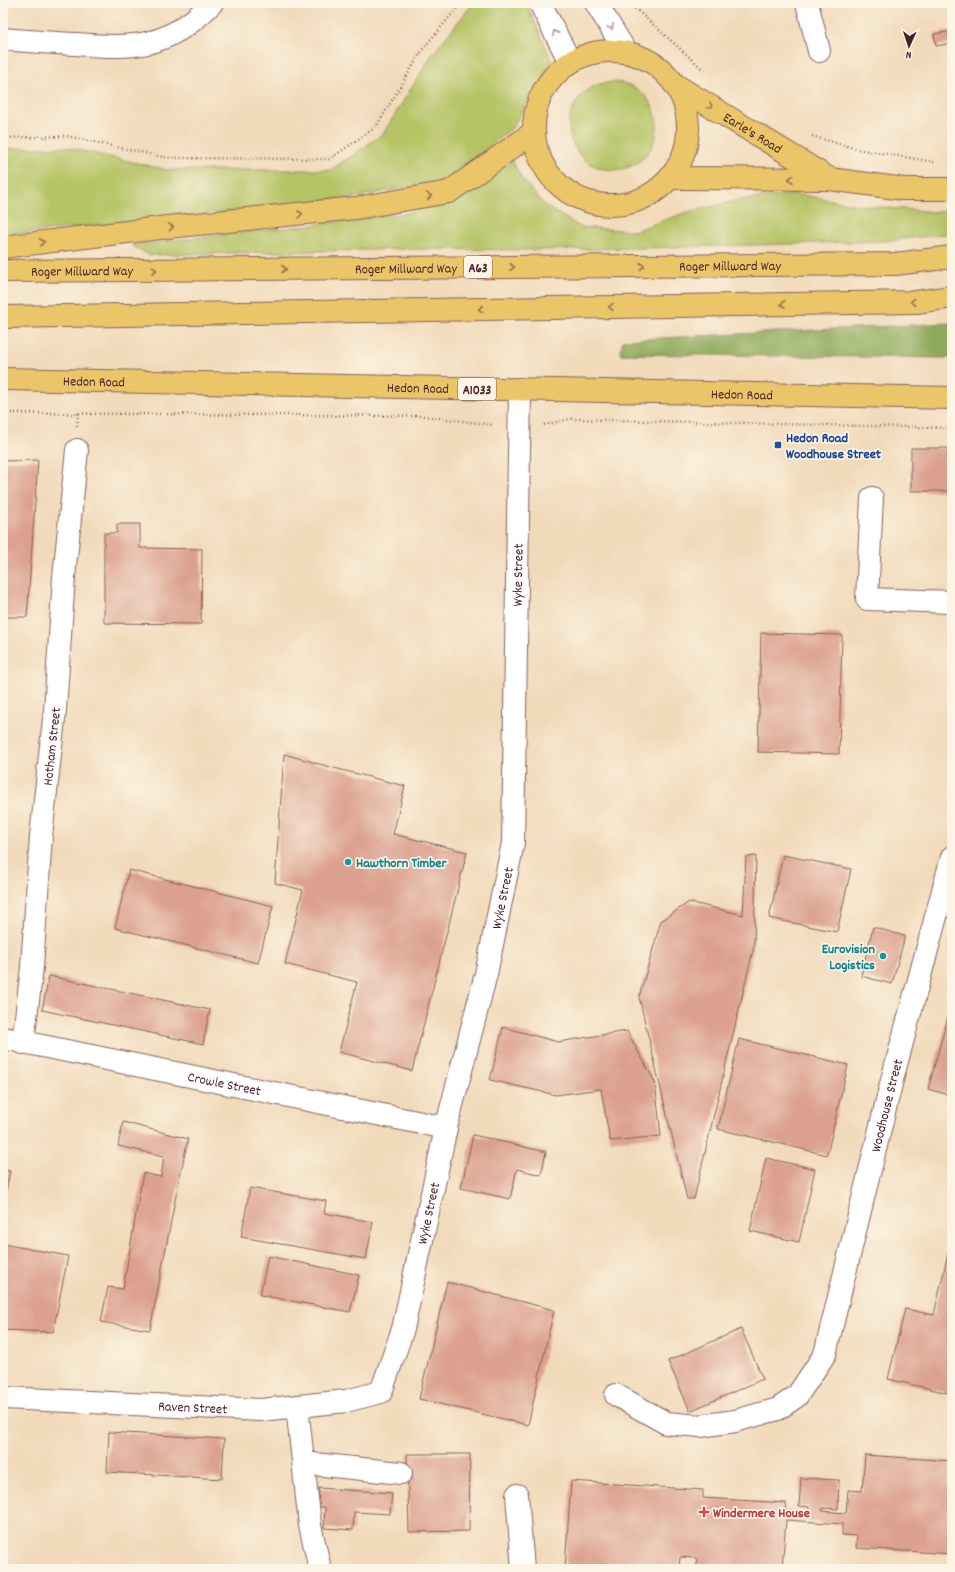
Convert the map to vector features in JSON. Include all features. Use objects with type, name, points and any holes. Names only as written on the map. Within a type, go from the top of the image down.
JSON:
[{"type":"highway","points":[[607,50],[626,52],[646,59],[663,70],[677,86],[687,109],[689,133],[683,158],[670,178],[650,195],[625,204],[599,204],[574,196],[554,180],[540,158],[534,132],[535,112],[542,92],[554,75],[570,62],[588,54],[607,50]]},
{"type":"highway","name":"Earle's Road","points":[[677,86],[830,179]]},
{"type":"highway","points":[[3,247],[168,227],[356,208],[449,192],[534,132]]},
{"type":"highway","name":"Earle's Road","points":[[670,178],[830,179],[904,189],[952,189]]},
{"type":"highway","name":"Roger Millward Way","points":[[3,271],[895,264],[952,257]]},
{"type":"highway","points":[[3,317],[916,302],[952,297]]},
{"type":"highway","name":"Hedon Road","points":[[3,379],[952,398]]},
{"type":"street","points":[[3,39],[106,47],[131,47],[156,42],[178,32],[199,17],[212,3]]},
{"type":"street","points":[[540,3],[570,62]]},
{"type":"street","points":[[596,3],[626,52]]},
{"type":"street","points":[[807,3],[819,51]]},
{"type":"street","name":"Wyke Street","points":[[381,1392],[404,1329],[446,1128],[486,974],[513,842],[520,389]]},
{"type":"street","name":"Hotham Street","points":[[13,1041],[32,967],[41,836],[55,710],[64,577],[76,450]]},
{"type":"street","points":[[872,498],[867,599],[952,602]]},
{"type":"street","name":"Woodhouse Street","points":[[616,1395],[666,1423],[700,1426],[735,1421],[778,1409],[797,1396],[825,1354],[893,1076],[946,910],[952,857]]},
{"type":"street","name":"Crowle Street","points":[[13,1041],[446,1128]]},
{"type":"street","name":"Raven Street","points":[[3,1398],[261,1410],[346,1401],[381,1392]]},
{"type":"street","points":[[297,1406],[310,1525],[320,1569]]},
{"type":"street","points":[[304,1463],[401,1473]]},
{"type":"street","points":[[517,1495],[523,1569]]},
{"type":"path","points":[[3,138],[66,136],[168,158],[330,159],[376,127],[423,50],[461,3]]},
{"type":"path","points":[[629,3],[706,72]]},
{"type":"path","points":[[807,135],[857,149],[935,162]]},
{"type":"path","points":[[3,412],[423,416],[519,428],[548,424],[570,418],[952,428]]},
{"type":"green space","points":[[475,3],[526,3],[552,61],[512,128],[448,179],[356,197],[3,235],[3,149],[65,147],[168,170],[331,170],[383,134],[432,55],[470,7]]},
{"type":"green space","points":[[613,82],[630,85],[644,95],[654,109],[657,126],[654,143],[644,157],[630,167],[613,170],[596,167],[582,157],[572,143],[569,126],[572,109],[582,95],[596,85]]},
{"type":"green space","points":[[512,160],[522,179],[544,205],[580,227],[635,231],[684,213],[740,200],[797,194],[858,205],[935,212],[952,210],[952,233],[886,241],[542,250],[405,249],[149,255],[131,245],[407,213],[450,201],[486,183]]},
{"type":"green space","points":[[952,323],[952,358],[620,354],[623,340]]},
{"type":"building","points":[[952,31],[952,43],[936,46],[934,34]]},
{"type":"building","points":[[911,448],[952,448],[952,491],[911,491]]},
{"type":"building","points":[[38,460],[27,617],[3,617],[3,461]]},
{"type":"building","points":[[117,524],[140,524],[140,548],[202,549],[201,624],[104,623],[104,533],[117,533]]},
{"type":"building","points":[[761,633],[842,635],[839,754],[758,752]]},
{"type":"building","points":[[3,689],[5,689],[4,707],[3,707]]},
{"type":"building","points":[[284,754],[405,786],[393,834],[467,852],[412,1071],[339,1052],[357,982],[285,964],[303,890],[275,883]]},
{"type":"building","points":[[783,855],[851,869],[837,932],[769,918]]},
{"type":"building","points":[[756,856],[754,946],[694,1199],[687,1199],[639,997],[661,921],[689,902],[743,915],[746,857]]},
{"type":"building","points":[[129,870],[273,906],[258,963],[115,928]]},
{"type":"building","name":"Eurovision Logistics","points":[[873,927],[905,936],[892,984],[861,976]]},
{"type":"building","points":[[49,976],[210,1010],[203,1044],[42,1010]]},
{"type":"building","points":[[952,1002],[952,1096],[928,1089]]},
{"type":"building","points":[[503,1027],[558,1042],[627,1031],[655,1082],[661,1136],[610,1141],[601,1089],[556,1095],[490,1080]]},
{"type":"building","points":[[739,1039],[848,1065],[827,1155],[718,1129]]},
{"type":"building","points":[[123,1122],[188,1139],[150,1330],[101,1322],[108,1287],[123,1289],[143,1173],[161,1177],[164,1156],[118,1146]]},
{"type":"building","points":[[473,1135],[546,1152],[541,1175],[517,1169],[510,1199],[461,1188]]},
{"type":"building","points":[[766,1158],[815,1169],[799,1242],[750,1231]]},
{"type":"building","points":[[3,1170],[10,1171],[4,1201],[3,1201]]},
{"type":"building","points":[[250,1188],[326,1201],[324,1213],[373,1222],[366,1259],[241,1237]]},
{"type":"building","points":[[951,1240],[952,1394],[888,1379],[905,1309],[934,1315]]},
{"type":"building","points":[[3,1244],[68,1256],[53,1332],[3,1330]]},
{"type":"building","points":[[268,1256],[359,1275],[350,1312],[260,1295]]},
{"type":"building","points":[[447,1282],[554,1310],[528,1425],[419,1399]]},
{"type":"building","points":[[741,1329],[763,1379],[690,1411],[668,1361]]},
{"type":"building","points":[[109,1432],[224,1439],[222,1479],[107,1472]]},
{"type":"building","points":[[407,1454],[470,1454],[469,1531],[409,1532]]},
{"type":"building","name":"Windermere House","points":[[865,1455],[952,1461],[952,1554],[856,1548],[857,1536],[842,1535],[842,1524],[786,1520],[782,1569],[696,1569],[697,1558],[680,1557],[679,1569],[565,1568],[571,1481],[703,1490],[703,1498],[786,1503],[785,1511],[809,1512],[809,1507],[799,1506],[801,1478],[839,1480],[838,1509],[823,1508],[822,1511],[846,1513],[848,1490],[862,1491]]},
{"type":"building","points":[[319,1488],[392,1493],[390,1514],[354,1512],[353,1530],[324,1528],[325,1507],[318,1507]]},
{"type":"place","name":"Hedon Road Woodhouse Street","points":[[778,445]]},
{"type":"place","name":"Hawthorn Timber","points":[[348,862]]},
{"type":"place","name":"Eurovision Logistics","points":[[883,956]]},
{"type":"place","name":"Windermere House","points":[[704,1512]]}]
